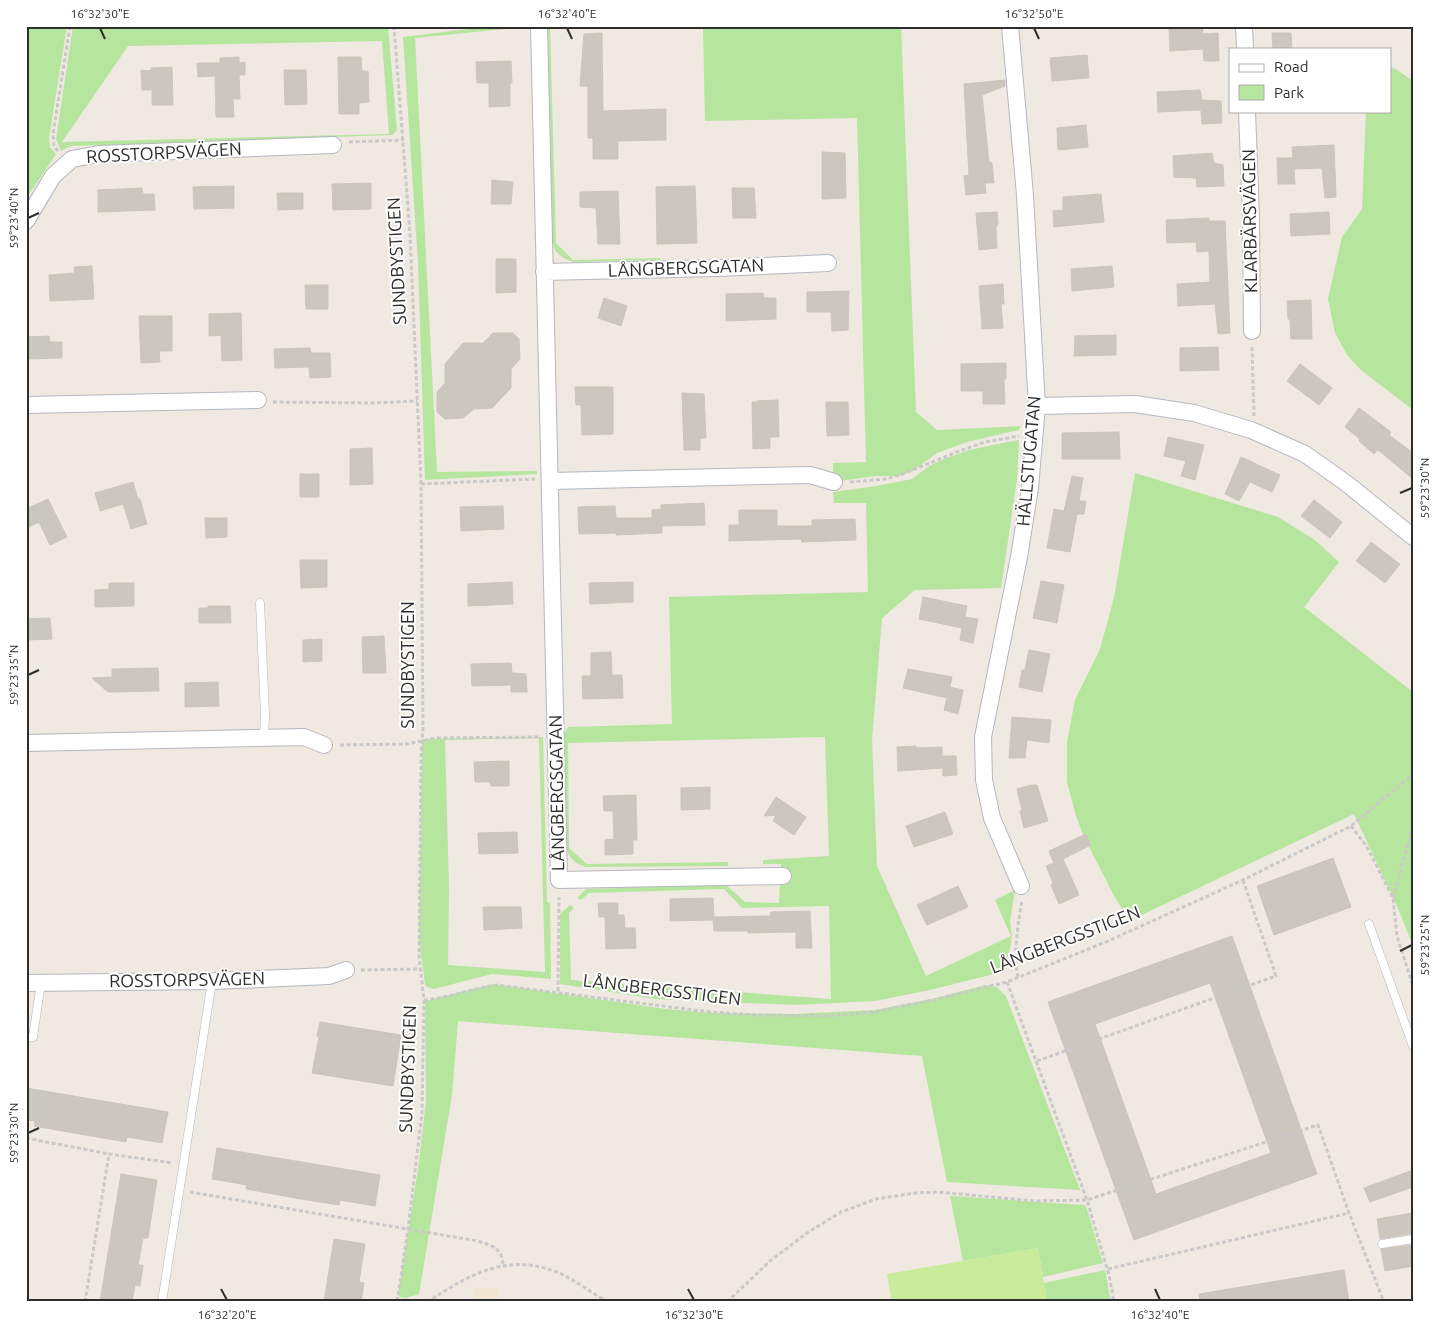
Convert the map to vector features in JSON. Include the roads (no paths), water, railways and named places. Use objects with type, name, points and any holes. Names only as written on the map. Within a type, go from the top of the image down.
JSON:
[{"type":"street","name":"LÅNGBERGSGATAN","points":[[539,26],[559,880],[783,876]]},
{"type":"street","name":"HÄLLSTUGATAN","points":[[1010,26],[1025,195],[1037,406],[1030,488],[1019,557],[983,737],[984,780],[992,818],[1021,886]]},
{"type":"street","points":[[1244,26],[1245,48]]},
{"type":"street","name":"KLARBÄRSVÄGEN","points":[[1247,112],[1251,217],[1252,332]]},
{"type":"street","name":"ROSSTORPSVÄGEN","points":[[26,221],[53,176],[72,159],[99,154],[333,146]]},
{"type":"street","name":"LÅNGBERGSGATAN","points":[[544,272],[828,263]]},
{"type":"street","points":[[26,405],[258,400]]},
{"type":"street","points":[[1037,406],[1136,404],[1194,413],[1251,430],[1305,454],[1346,483],[1413,537]]},
{"type":"street","points":[[551,480],[810,475],[834,482]]},
{"type":"street","points":[[26,743],[304,737],[324,745]]},
{"type":"street","name":"ROSSTORPSVÄGEN","points":[[34,983],[212,981],[329,976],[346,970]]},
{"type":"lane","points":[[260,603],[265,715],[264,738]]},
{"type":"lane","points":[[1369,924],[1413,1046]]},
{"type":"lane","points":[[162,1302],[212,981]]},
{"type":"lane","points":[[26,1037],[33,1037],[34,983]]},
{"type":"lane","points":[[1382,1244],[1413,1239]]}]
